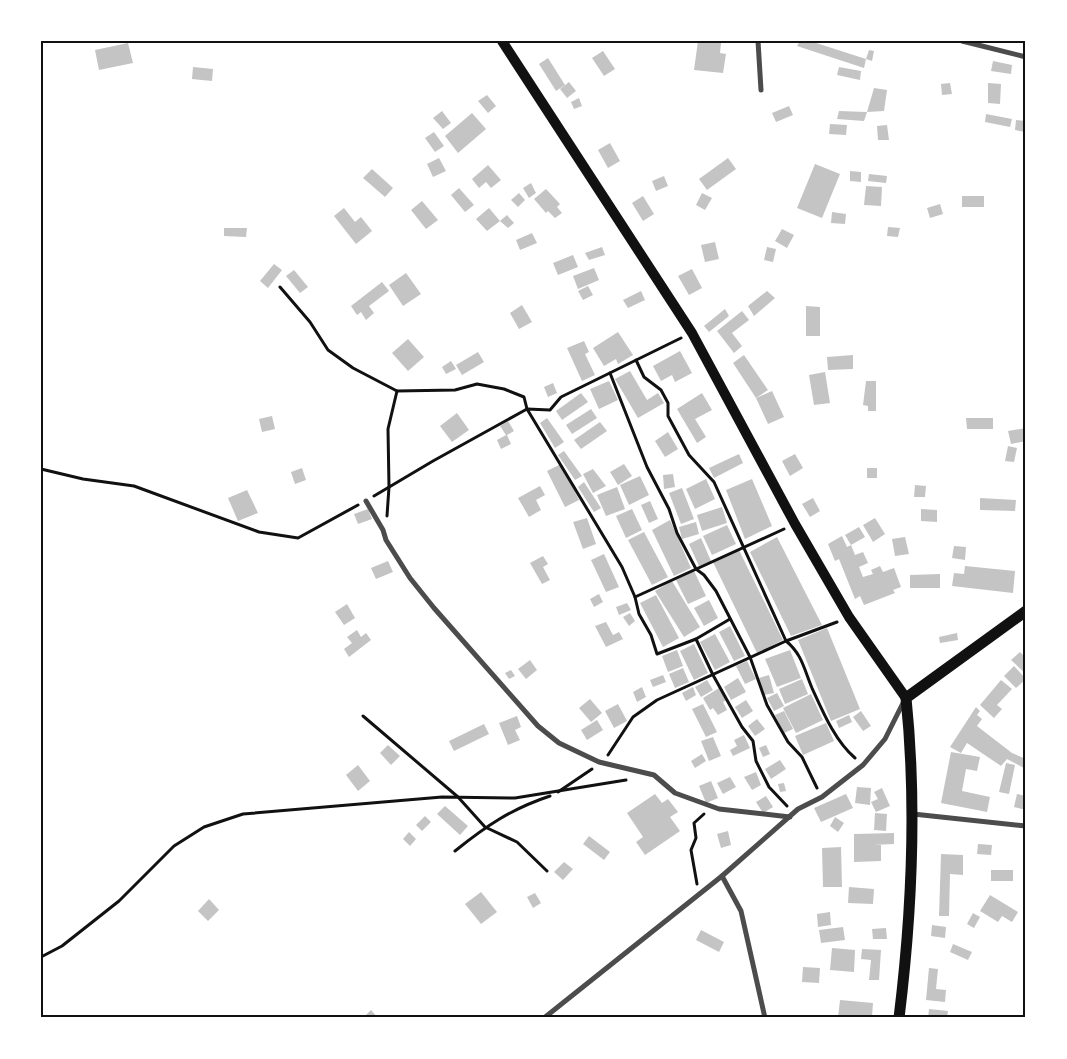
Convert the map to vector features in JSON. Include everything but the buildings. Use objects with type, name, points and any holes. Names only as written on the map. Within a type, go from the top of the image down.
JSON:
[{"type":"main road","points":[[502,41],[692,333],[849,617],[906,698],[912,757],[913,814],[899,1018]]},
{"type":"main road","points":[[906,698],[1026,611]]},
{"type":"street","points":[[758,41],[761,90]]},
{"type":"street","points":[[962,41],[1026,57]]},
{"type":"street","points":[[366,501],[383,530],[386,540],[410,578],[538,726],[558,743],[599,762],[654,775],[675,793],[718,810],[790,817]]},
{"type":"street","points":[[544,1018],[722,876],[798,810],[822,797],[863,765],[885,739],[906,698]]},
{"type":"street","points":[[913,814],[1026,826]]},
{"type":"street","points":[[722,876],[741,911],[765,1018]]},
{"type":"path","points":[[280,287],[310,322],[328,350],[353,368],[397,391],[455,390],[478,384],[504,389],[524,397],[527,409],[609,545],[634,597],[638,614],[651,635],[657,654],[696,638],[730,619]]},
{"type":"path","points":[[41,469],[83,479],[134,486],[259,532],[298,538],[527,409],[550,410],[561,397],[692,333]]},
{"type":"path","points":[[636,360],[644,377],[661,390],[668,403],[668,416],[678,437],[700,470],[714,482],[786,641],[797,650],[813,689],[838,737],[848,752],[863,765]]},
{"type":"path","points":[[610,373],[626,408],[647,467],[696,569],[704,575],[716,591],[750,657],[767,705],[788,742],[802,757],[822,797]]},
{"type":"path","points":[[386,540],[389,487],[388,429],[397,391]]},
{"type":"path","points":[[634,597],[796,524]]},
{"type":"path","points":[[455,852],[485,827],[518,807],[556,793],[582,778],[607,756],[633,717],[657,700],[786,641],[849,617]]},
{"type":"path","points":[[696,638],[713,675],[742,727],[753,741],[756,761],[769,787],[786,805],[798,810]]},
{"type":"path","points":[[363,716],[458,797],[485,827],[517,842],[547,871]]},
{"type":"path","points":[[41,958],[62,946],[119,901],[174,846],[204,827],[244,814],[458,797],[515,798],[556,793],[654,775]]},
{"type":"path","points":[[699,894],[691,850],[696,838],[694,823],[704,814],[718,810]]}]
